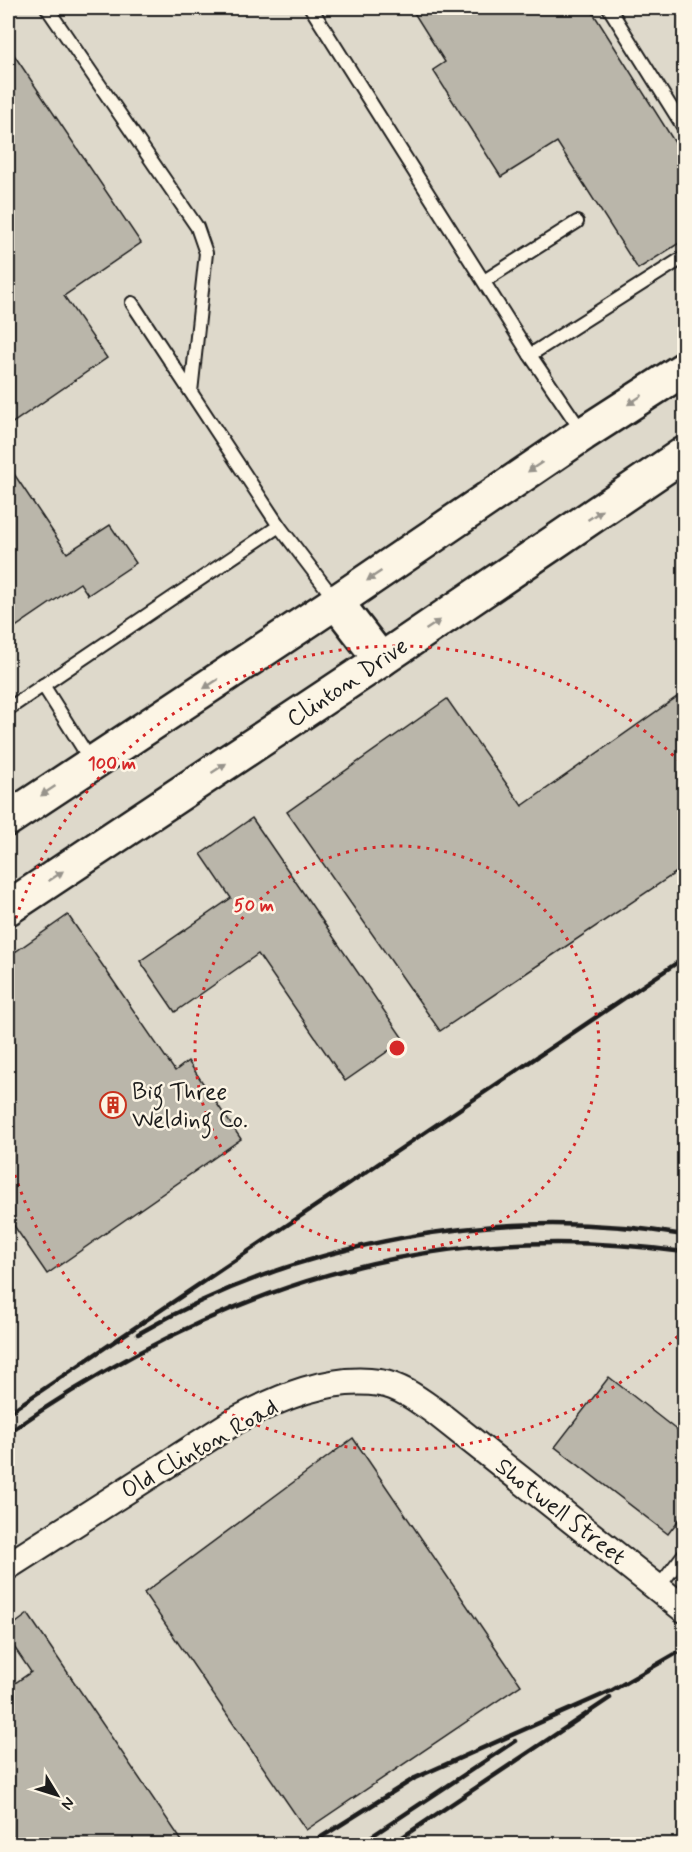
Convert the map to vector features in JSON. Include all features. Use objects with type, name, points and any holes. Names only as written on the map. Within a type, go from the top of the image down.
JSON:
[{"type":"main road","points":[[8,819],[336,602],[583,434],[684,369]]},
{"type":"main road","name":"Clinton Drive","points":[[8,908],[381,660],[684,454]]},
{"type":"main road","points":[[336,602],[381,660]]},
{"type":"street","name":"Old Clinton Road","points":[[8,1566],[235,1421],[265,1405],[295,1394],[325,1385],[381,1383],[399,1389],[437,1413]]},
{"type":"street","name":"Shotwell Street","points":[[437,1413],[684,1609]]},
{"type":"lane","points":[[47,8],[197,227],[206,253],[191,392]]},
{"type":"lane","points":[[310,8],[530,355],[583,434]]},
{"type":"lane","points":[[609,8],[684,128]]},
{"type":"lane","points":[[484,281],[577,222]]},
{"type":"lane","points":[[530,355],[684,257]]},
{"type":"lane","points":[[132,303],[279,526],[336,602]]},
{"type":"lane","points":[[8,709],[279,526]]},
{"type":"lane","points":[[43,685],[92,762]]},
{"type":"lane","points":[[658,1588],[684,1554]]},
{"type":"shaded area","points":[[8,8],[684,8],[684,1844],[8,1844]]},
{"type":"building","points":[[411,8],[590,8],[684,157],[684,240],[638,269],[557,142],[501,177],[433,70],[445,62]]},
{"type":"building","points":[[8,46],[141,243],[64,296],[107,358],[8,426]]},
{"type":"building","points":[[8,465],[67,553],[110,525],[136,563],[88,595],[80,583],[8,632]]},
{"type":"building","points":[[684,692],[684,867],[440,1031],[287,812],[447,699],[522,806]]},
{"type":"building","points":[[252,818],[404,1040],[345,1081],[258,954],[175,1012],[140,961],[231,898],[201,854]]},
{"type":"building","name":"Big Three Welding Co.","points":[[68,915],[175,1071],[188,1061],[241,1139],[47,1274],[8,1217],[8,957]]},
{"type":"building","points":[[609,1377],[684,1436],[684,1513],[668,1534],[555,1447]]},
{"type":"building","points":[[353,1438],[521,1685],[306,1830],[144,1593]]},
{"type":"building","points":[[28,1614],[184,1844],[8,1844],[8,1688],[31,1672],[8,1638],[8,1629]]},
{"type":"railway","points":[[8,1413],[684,958]]},
{"type":"railway","points":[[138,1334],[200,1301],[266,1275],[334,1253],[403,1238],[474,1228],[544,1224],[615,1226],[684,1235]]},
{"type":"railway","points":[[8,1433],[87,1382],[166,1338],[246,1303],[328,1275],[413,1255],[500,1245],[590,1243],[684,1252]]},
{"type":"railway","points":[[315,1841],[415,1778],[611,1691],[677,1653]]},
{"type":"railway","points":[[392,1844],[610,1698]]},
{"type":"railway","points":[[360,1844],[515,1741]]},
{"type":"place","name":"Big Three Welding Co.","points":[[113,1105]]}]
